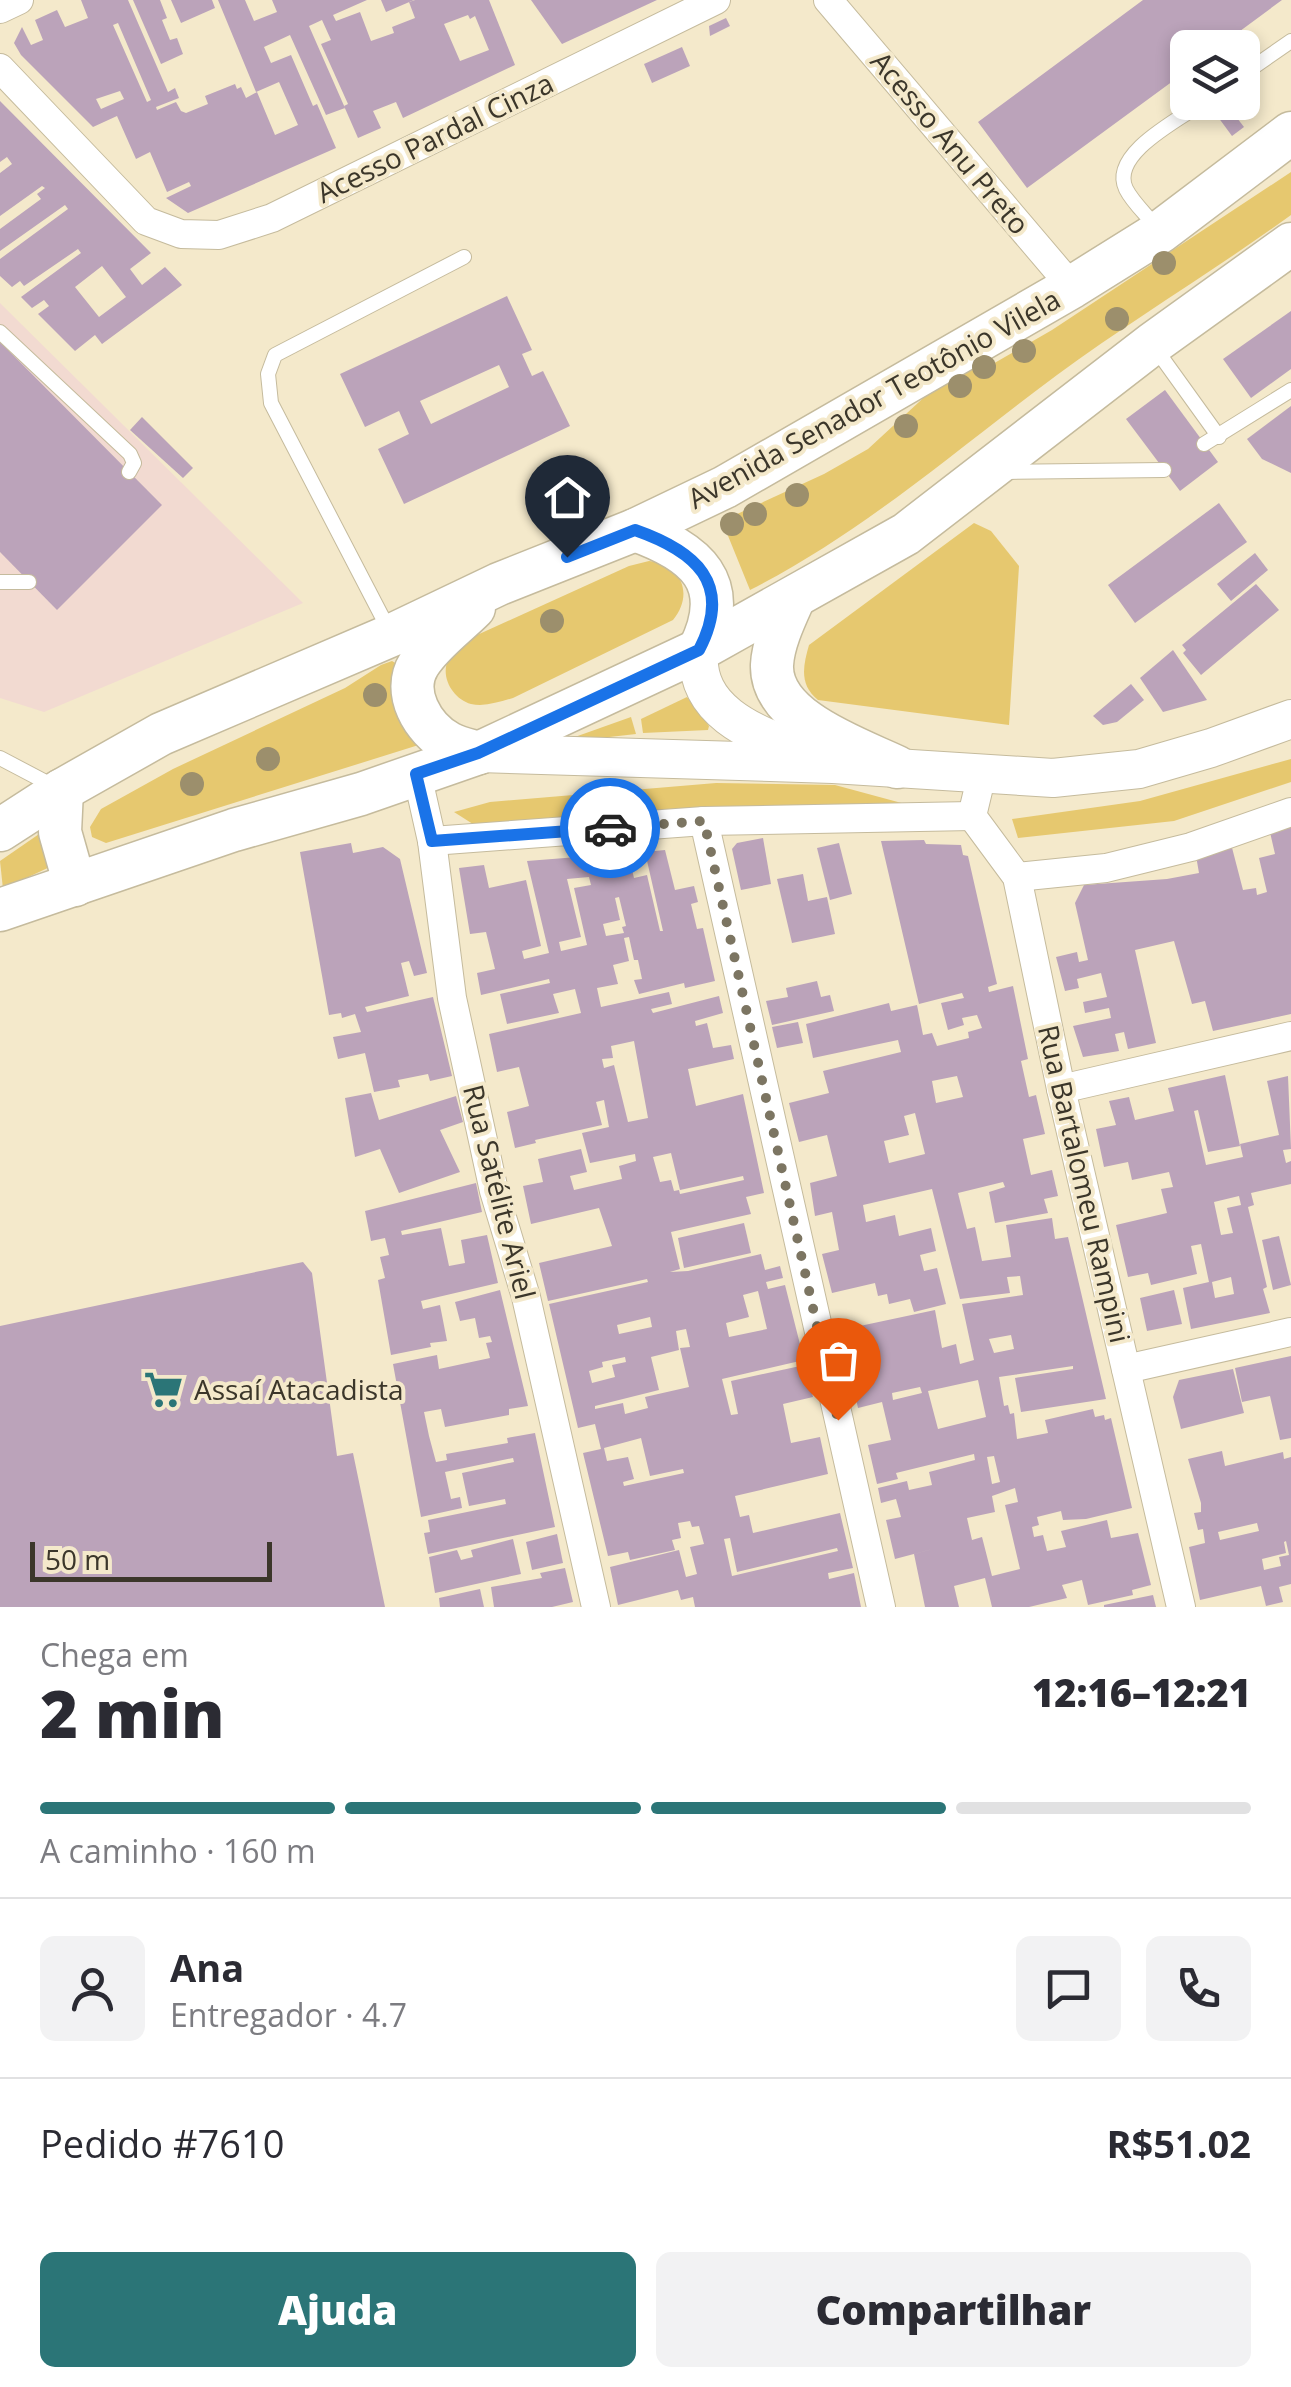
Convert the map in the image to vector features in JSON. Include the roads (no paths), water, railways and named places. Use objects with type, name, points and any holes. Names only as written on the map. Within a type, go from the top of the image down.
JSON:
[{"type":"main road","name":"Avenida Senador Teotônio Vilela","points":[[0,830],[161,734],[392,635],[499,584],[635,530],[725,487],[1160,232],[1291,133]]},
{"type":"main road","points":[[0,910],[478,753],[699,650],[906,534],[1152,344],[1291,244]]},
{"type":"main road","points":[[635,530],[679,548],[700,568],[708,584],[712,616],[699,650],[699,677],[713,704],[761,736],[833,764]]},
{"type":"main road","points":[[499,584],[420,662],[413,676],[412,695],[420,714],[437,735],[478,753],[833,764],[1053,778],[1139,769],[1291,719]]},
{"type":"main road","points":[[794,598],[772,662],[778,694],[815,726],[897,767]]},
{"type":"main road","points":[[62,790],[60,832],[76,884]]},
{"type":"street","points":[[0,8],[19,0]]},
{"type":"street","name":"Acesso Pardal Cinza","points":[[0,68],[146,221],[181,234],[219,235],[272,218],[716,0]]},
{"type":"street","name":"Acesso Anu Preto","points":[[828,0],[1072,287]]},
{"type":"street","name":"Rua Satélite Ariel","points":[[416,774],[432,841],[452,998],[494,1191],[526,1297],[596,1607]]},
{"type":"street","points":[[432,841],[704,821],[972,816],[982,774]]},
{"type":"street","points":[[1017,878],[1106,868],[1191,846],[1291,812]]},
{"type":"street","name":"Rua Bartalomeu Rampini","points":[[972,816],[1017,878],[1061,1088],[1181,1607]]},
{"type":"street","points":[[704,821],[881,1607]]},
{"type":"street","points":[[1061,1088],[1291,1036]]},
{"type":"street","points":[[1126,1369],[1291,1332]]},
{"type":"lane","points":[[1260,63],[1291,41]]},
{"type":"lane","points":[[1160,232],[1124,187],[1125,168],[1131,154],[1179,120]]},
{"type":"lane","points":[[392,635],[270,403],[268,374],[275,355],[464,257]]},
{"type":"lane","points":[[0,332],[130,454],[134,463],[129,472]]},
{"type":"lane","points":[[1152,344],[1219,437]]},
{"type":"lane","points":[[1204,444],[1291,390]]},
{"type":"lane","points":[[986,472],[1164,470]]},
{"type":"lane","points":[[0,582],[29,582]]},
{"type":"lane","points":[[0,758],[62,790]]},
{"type":"place","name":"Assaí Atacadista","points":[[164,1390]]}]
